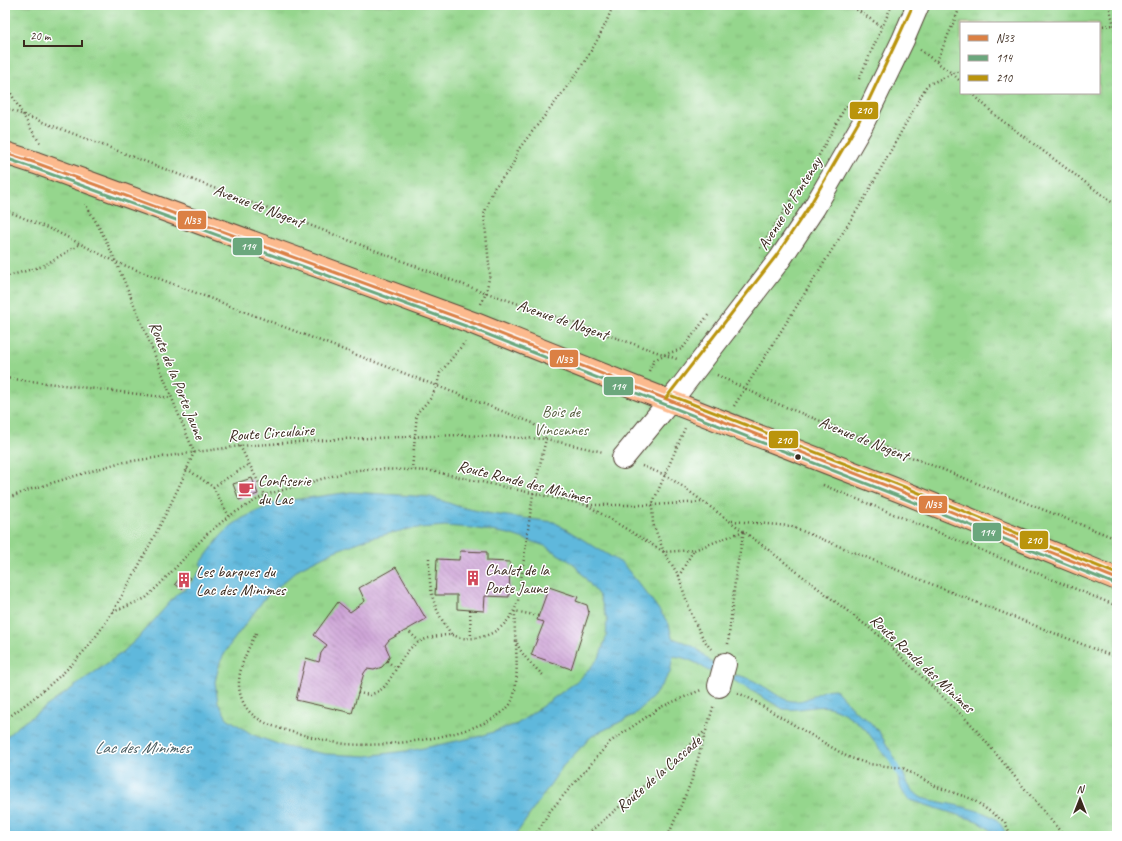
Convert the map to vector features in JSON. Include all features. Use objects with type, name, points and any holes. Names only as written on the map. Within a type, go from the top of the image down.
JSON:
[{"type":"main road","points":[[5,153],[466,320],[663,409],[906,493],[1117,579]]},
{"type":"street","name":"Avenue de Fontenay","points":[[623,458],[780,259],[814,208],[862,125],[903,40],[918,5]]},
{"type":"path","points":[[486,293],[490,274],[484,214],[494,188],[512,167],[518,150],[589,55],[613,5]]},
{"type":"path","points":[[850,5],[936,62],[960,81]]},
{"type":"path","points":[[858,81],[892,5]]},
{"type":"path","points":[[936,62],[961,5]]},
{"type":"path","points":[[1109,5],[1115,24],[1117,38]]},
{"type":"path","points":[[1100,26],[1115,24]]},
{"type":"path","points":[[745,388],[864,199],[927,85],[960,70]]},
{"type":"path","points":[[5,83],[30,129],[42,146],[36,163]]},
{"type":"path","points":[[973,94],[996,116],[1117,206]]},
{"type":"path","name":"Avenue de Fontenay","points":[[815,161],[849,101]]},
{"type":"path","name":"Avenue de Nogent","points":[[5,108],[486,293],[666,354],[697,366],[773,402],[1117,538]]},
{"type":"path","name":"Avenue de Fontenay","points":[[757,253],[808,174]]},
{"type":"path","name":"Route de la Porte Jaune","points":[[5,720],[56,681],[86,650],[113,612],[157,531],[188,469],[194,452],[116,262],[97,222],[82,198]]},
{"type":"path","points":[[5,210],[57,232],[116,262],[534,423],[546,439],[530,508],[518,601],[515,611],[509,620],[492,634],[480,637],[461,638],[452,635],[427,638],[419,641],[411,648],[385,686],[378,692],[370,695],[358,693]]},
{"type":"path","points":[[5,277],[43,266],[80,244]]},
{"type":"path","points":[[649,371],[654,360],[682,349],[710,313]]},
{"type":"path","points":[[412,470],[417,413],[430,399],[440,373],[465,342]]},
{"type":"path","points":[[5,378],[171,398]]},
{"type":"path","points":[[663,409],[685,428],[691,431]]},
{"type":"path","points":[[685,428],[652,505],[653,524],[664,552],[679,576],[684,594],[694,619],[708,645],[722,677],[747,697],[848,757],[869,764],[903,768],[936,787],[972,799],[1005,822],[1011,836]]},
{"type":"path","name":"Route Circulaire","points":[[5,500],[32,489],[118,463],[240,446],[342,439],[461,435],[546,439]]},
{"type":"path","name":"Route Ronde des Minimes","points":[[546,439],[588,448],[623,458],[665,475],[731,521],[880,637],[950,703],[972,725],[1064,836]]},
{"type":"path","points":[[240,446],[265,495]]},
{"type":"path","points":[[213,487],[249,464]]},
{"type":"path","points":[[188,469],[213,487],[229,516]]},
{"type":"path","name":"Route Ronde des Minimes","points":[[113,612],[146,598],[207,534],[229,516],[265,495],[350,471],[368,469],[431,471],[587,505],[664,552]]},
{"type":"path","points":[[822,484],[1117,606]]},
{"type":"path","points":[[587,505],[652,505],[703,502]]},
{"type":"path","points":[[731,521],[790,526],[962,597],[1117,658]]},
{"type":"path","points":[[664,552],[694,550],[744,531]]},
{"type":"path","name":"Route de la Cascade","points":[[585,836],[674,760],[705,731],[722,677],[731,625],[736,572],[744,531]]},
{"type":"path","points":[[679,576],[694,550]]},
{"type":"path","points":[[429,558],[429,578],[432,595],[443,622],[452,635]]},
{"type":"path","points":[[470,610],[471,638]]},
{"type":"path","points":[[515,611],[538,616]]},
{"type":"path","points":[[256,633],[245,657],[238,678],[242,701],[248,711],[261,720],[279,728],[346,744],[403,743],[453,733],[482,725],[498,717],[509,706],[514,695],[516,684],[515,611]]},
{"type":"path","points":[[407,630],[419,641]]},
{"type":"path","points":[[516,639],[522,652],[543,675]]},
{"type":"path","points":[[387,661],[396,668]]},
{"type":"path","points":[[535,836],[550,811],[610,742],[661,707],[702,689],[722,677]]},
{"type":"path","points":[[668,836],[691,782],[705,731]]},
{"type":"green space","name":"Bois de Vincennes","points":[[5,5],[1117,5],[1117,836],[5,836]]},
{"type":"water","name":"Lac des Minimes","points":[[351,492],[431,497],[460,507],[492,514],[554,522],[623,564],[669,624],[672,638],[696,648],[715,665],[713,672],[689,660],[673,656],[670,673],[653,697],[634,715],[592,736],[563,766],[515,836],[5,836],[5,738],[16,728],[123,652],[142,634],[177,594],[186,589],[203,567],[200,564],[220,537],[231,526],[243,518],[277,502]],"holes":[[[445,526],[472,528],[509,534],[545,546],[574,564],[600,597],[607,619],[606,638],[599,658],[579,680],[517,724],[481,736],[414,750],[366,756],[326,754],[286,747],[253,735],[227,718],[218,702],[215,682],[220,662],[229,646],[265,598],[300,568],[332,552],[370,538],[409,529]]]},
{"type":"water","points":[[735,675],[752,680],[779,696],[791,701],[803,700],[829,689],[835,689],[856,712],[867,719],[879,732],[896,760],[887,757],[866,730],[856,721],[843,713],[823,706],[790,710],[783,709],[733,680]]},
{"type":"water","points":[[897,771],[903,773],[910,787],[922,798],[982,812],[997,820],[1007,836],[995,836],[988,828],[977,821],[910,800],[900,787]]},
{"type":"building","name":"Confiserie du Lac","points":[[252,478],[258,494],[239,500],[233,484]]},
{"type":"building","name":"Chalet de la Porte Jaune","points":[[460,551],[487,552],[487,561],[510,562],[509,597],[485,596],[484,611],[457,609],[457,595],[435,595],[437,559],[459,560]]},
{"type":"building","points":[[396,567],[426,619],[389,640],[385,645],[390,656],[382,667],[374,670],[367,669],[364,673],[352,713],[296,700],[306,658],[319,662],[321,653],[327,645],[314,635],[338,602],[350,612],[365,601],[359,588]]},
{"type":"building","name":"Les barques du Lac des Minimes","points":[[183,574],[190,578],[182,589],[175,584]]},
{"type":"building","points":[[549,587],[578,597],[576,601],[587,605],[589,613],[571,669],[531,655],[544,622],[537,620]]},
{"type":"waterway","points":[[889,754],[901,777]]},
{"type":"transit line","name":"210","points":[[666,398],[776,256],[810,205],[858,123],[913,5]]},
{"type":"transit line","name":"N33","points":[[5,153],[473,323],[905,493],[1117,579]]},
{"type":"transit line","name":"114","points":[[5,158],[471,328],[903,498],[1115,584]]},
{"type":"transit line","name":"210","points":[[672,396],[907,488],[1117,574]]},
{"type":"place","name":"Confiserie du Lac","points":[[246,489]]},
{"type":"place","name":"Chalet de la Porte Jaune","points":[[473,578]]},
{"type":"place","name":"Les barques du Lac des Minimes","points":[[184,580]]}]
